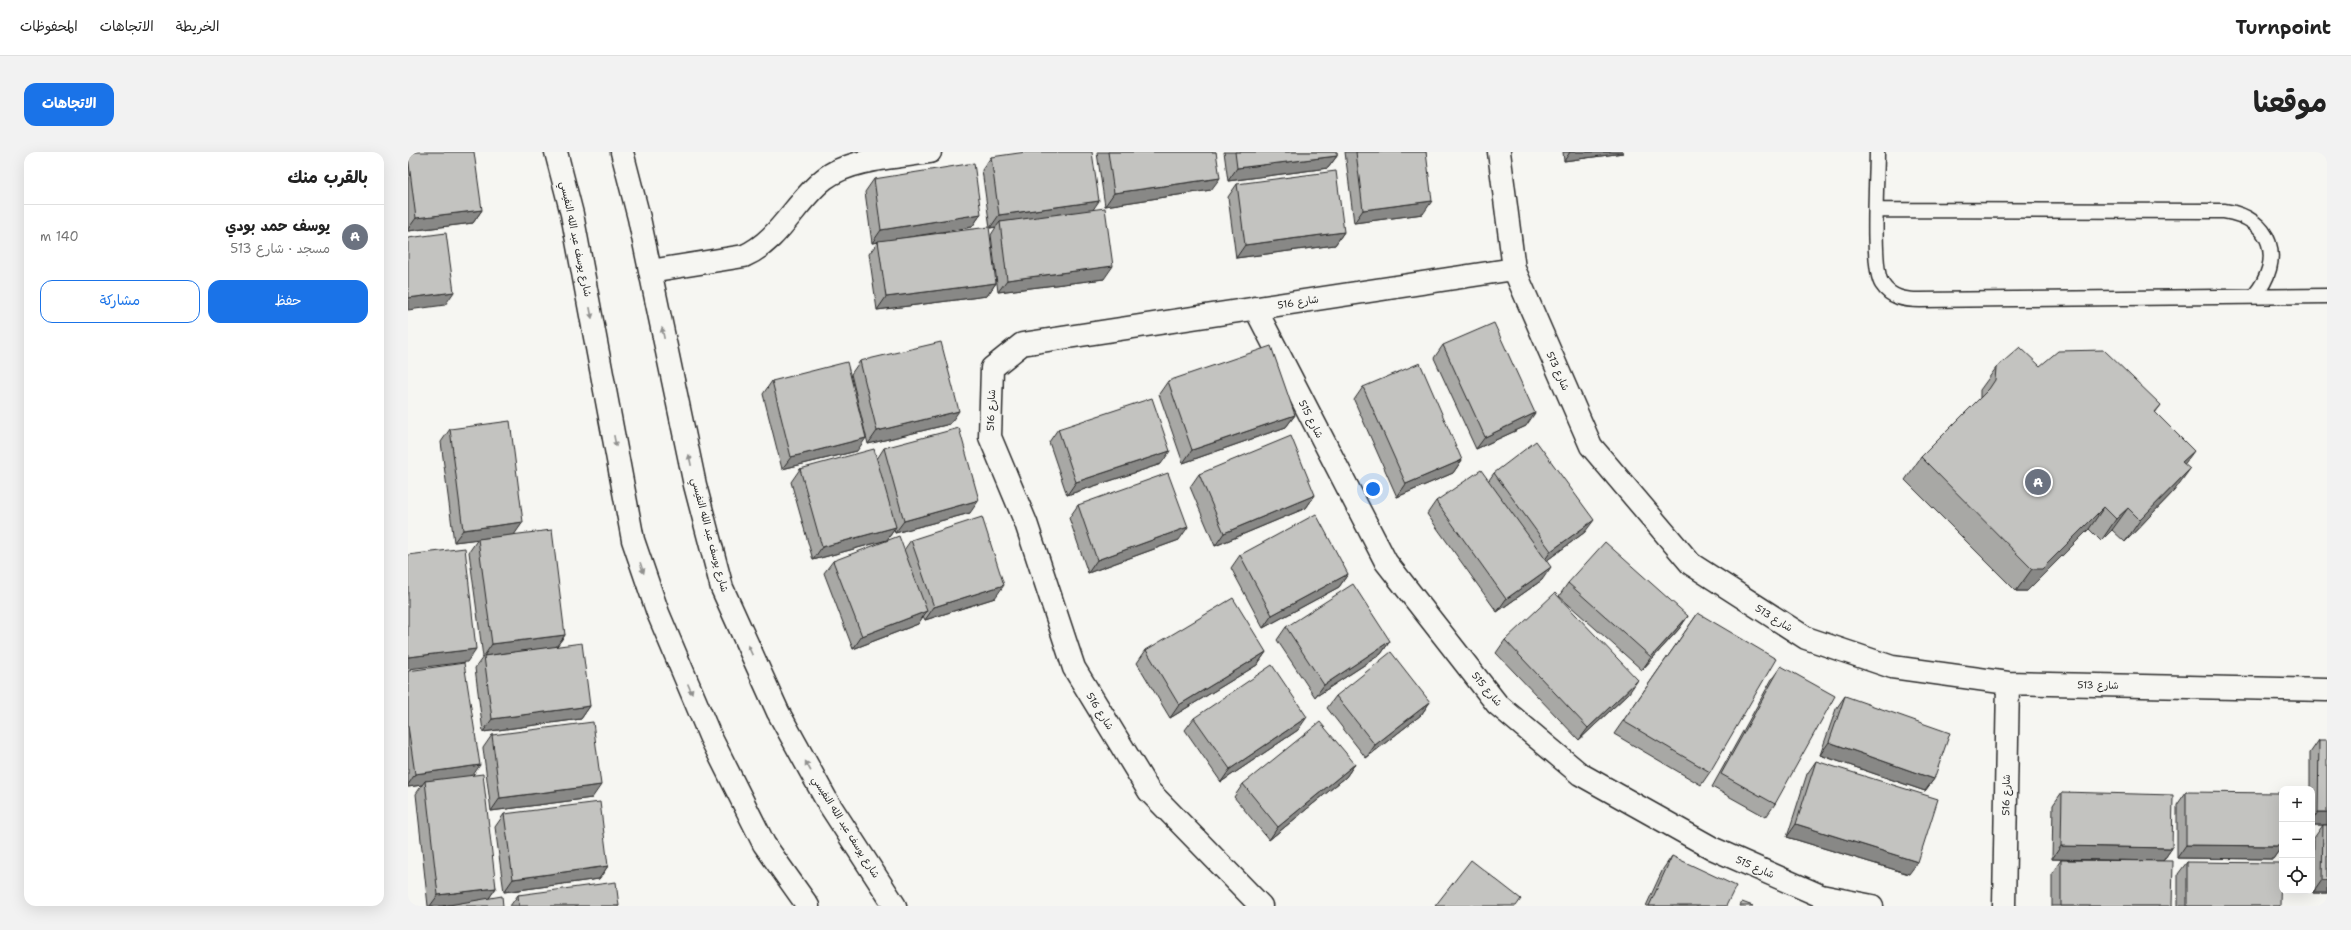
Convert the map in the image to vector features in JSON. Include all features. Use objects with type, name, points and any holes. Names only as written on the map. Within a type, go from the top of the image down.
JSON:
[{"type":"street","name":"شارع يوسف عبد الله النفيسي","points":[[556,152],[572,214],[633,540],[658,613],[710,736],[764,844],[808,906]]},
{"type":"street","name":"شارع يوسف عبد الله النفيسي","points":[[622,152],[650,271],[695,485],[722,588],[778,712],[827,801],[896,906]]},
{"type":"street","points":[[650,271],[744,256],[768,241],[816,187],[832,174],[852,165],[930,152]]},
{"type":"street","name":"شارع 513","points":[[1499,152],[1514,269],[1591,446],[1691,564],[1806,638],[1892,667],[2008,683],[2327,685]]},
{"type":"street","name":"شارع 516","points":[[1261,906],[1149,791],[1074,668],[1026,523],[990,437],[992,368],[1022,344],[1514,269]]},
{"type":"street","name":"شارع 515","points":[[1255,308],[1386,562],[1497,704],[1580,774],[1714,849],[1821,896],[1872,906]]},
{"type":"street","name":"شارع 516","points":[[2004,906],[2008,683]]},
{"type":"lane","points":[[1877,152],[1877,274],[1888,292],[1898,298],[1920,300],[2327,296]]},
{"type":"lane","points":[[1877,210],[2224,211],[2238,213],[2252,220],[2262,230],[2269,242],[2272,257],[2270,271],[2264,284],[2254,296]]},
{"type":"building","points":[[408,152],[474,152],[482,210],[416,218]]},
{"type":"building","points":[[1026,152],[1092,152],[1099,201],[999,215],[991,157]]},
{"type":"building","points":[[1108,152],[1216,152],[1220,178],[1114,193]]},
{"type":"building","points":[[1235,152],[1337,152],[1337,156],[1237,168]]},
{"type":"building","points":[[1356,152],[1426,152],[1432,201],[1363,210]]},
{"type":"building","points":[[974,163],[981,214],[881,230],[874,179]]},
{"type":"building","points":[[1336,171],[1344,232],[1245,245],[1237,184]]},
{"type":"building","points":[[1105,208],[1113,266],[1007,280],[1000,222]]},
{"type":"building","points":[[989,227],[996,283],[886,297],[878,241]]},
{"type":"building","points":[[446,233],[454,292],[408,298],[408,238]]},
{"type":"building","points":[[1494,323],[1535,413],[1485,437],[1443,345]]},
{"type":"building","points":[[941,342],[959,411],[877,431],[860,361]]},
{"type":"building","points":[[1271,346],[1295,415],[1192,450],[1168,381]]},
{"type":"building","points":[[2020,347],[2040,366],[2058,351],[2104,350],[2161,405],[2155,412],[2194,451],[2182,462],[2190,469],[2140,520],[2128,508],[2116,519],[2104,507],[2042,569],[2032,569],[1921,457],[1989,389],[1995,380],[1996,368]]},
{"type":"building","points":[[847,362],[866,438],[791,457],[772,381]]},
{"type":"building","points":[[1420,363],[1462,460],[1406,484],[1363,387]]},
{"type":"building","points":[[1152,398],[1170,451],[1076,482],[1058,429]]},
{"type":"building","points":[[510,421],[523,522],[463,530],[450,429]]},
{"type":"building","points":[[959,428],[979,500],[904,521],[884,448]]},
{"type":"building","points":[[1291,436],[1315,495],[1224,533],[1199,474]]},
{"type":"building","points":[[1536,441],[1594,520],[1551,551],[1494,473]]},
{"type":"building","points":[[874,449],[896,527],[822,547],[800,469]]},
{"type":"building","points":[[1481,470],[1551,567],[1506,599],[1436,501]]},
{"type":"building","points":[[1168,473],[1188,527],[1097,560],[1078,505]]},
{"type":"building","points":[[1316,514],[1348,574],[1272,615],[1240,555]]},
{"type":"building","points":[[982,517],[1004,585],[934,607],[911,540]]},
{"type":"building","points":[[552,530],[565,635],[492,644],[478,539]]},
{"type":"building","points":[[899,536],[927,611],[862,636],[833,561]]},
{"type":"building","points":[[1605,542],[1688,616],[1651,657],[1568,583]]},
{"type":"building","points":[[465,548],[476,649],[408,657],[408,555]]},
{"type":"building","points":[[1353,584],[1390,641],[1324,685],[1286,627]]},
{"type":"building","points":[[1555,593],[1638,680],[1588,728],[1505,640]]},
{"type":"building","points":[[1233,598],[1266,652],[1179,705],[1146,650]]},
{"type":"building","points":[[1698,613],[1776,659],[1710,772],[1623,721]]},
{"type":"building","points":[[582,643],[590,706],[492,719],[484,656]]},
{"type":"building","points":[[1391,652],[1430,702],[1375,745],[1336,696]]},
{"type":"building","points":[[464,663],[480,765],[415,774],[408,726],[408,671]]},
{"type":"building","points":[[1272,665],[1307,717],[1230,769],[1194,718]]},
{"type":"building","points":[[1781,666],[1835,696],[1775,804],[1721,774]]},
{"type":"building","points":[[1845,696],[1950,733],[1934,779],[1829,742]]},
{"type":"building","points":[[593,722],[601,785],[500,798],[492,735]]},
{"type":"building","points":[[1320,722],[1355,764],[1278,827],[1243,784]]},
{"type":"building","points":[[2319,740],[2327,740],[2327,812],[2318,812]]},
{"type":"building","points":[[1816,761],[1938,799],[1918,862],[1796,824]]},
{"type":"building","points":[[483,774],[496,888],[438,895],[425,781]]},
{"type":"building","points":[[2062,792],[2173,795],[2172,848],[2061,846]]},
{"type":"building","points":[[2186,792],[2279,793],[2279,846],[2186,845]]},
{"type":"building","points":[[600,802],[608,866],[513,879],[504,814]]},
{"type":"building","points":[[2323,825],[2327,825],[2327,880],[2322,880]]},
{"type":"building","points":[[1672,856],[1736,886],[1726,906],[1649,906]]},
{"type":"building","points":[[1471,860],[1521,899],[1516,906],[1435,906]]},
{"type":"building","points":[[2061,860],[2173,861],[2172,906],[2061,906]]},
{"type":"building","points":[[2187,862],[2279,863],[2280,906],[2187,906]]},
{"type":"building","points":[[616,882],[619,906],[519,906],[518,895]]},
{"type":"building","points":[[502,896],[503,906],[443,906]]},
{"type":"building","points":[[1742,902],[1753,906],[1740,906]]},
{"type":"place","name":"يوسف حمد بودي","points":[[2038,482]]}]
